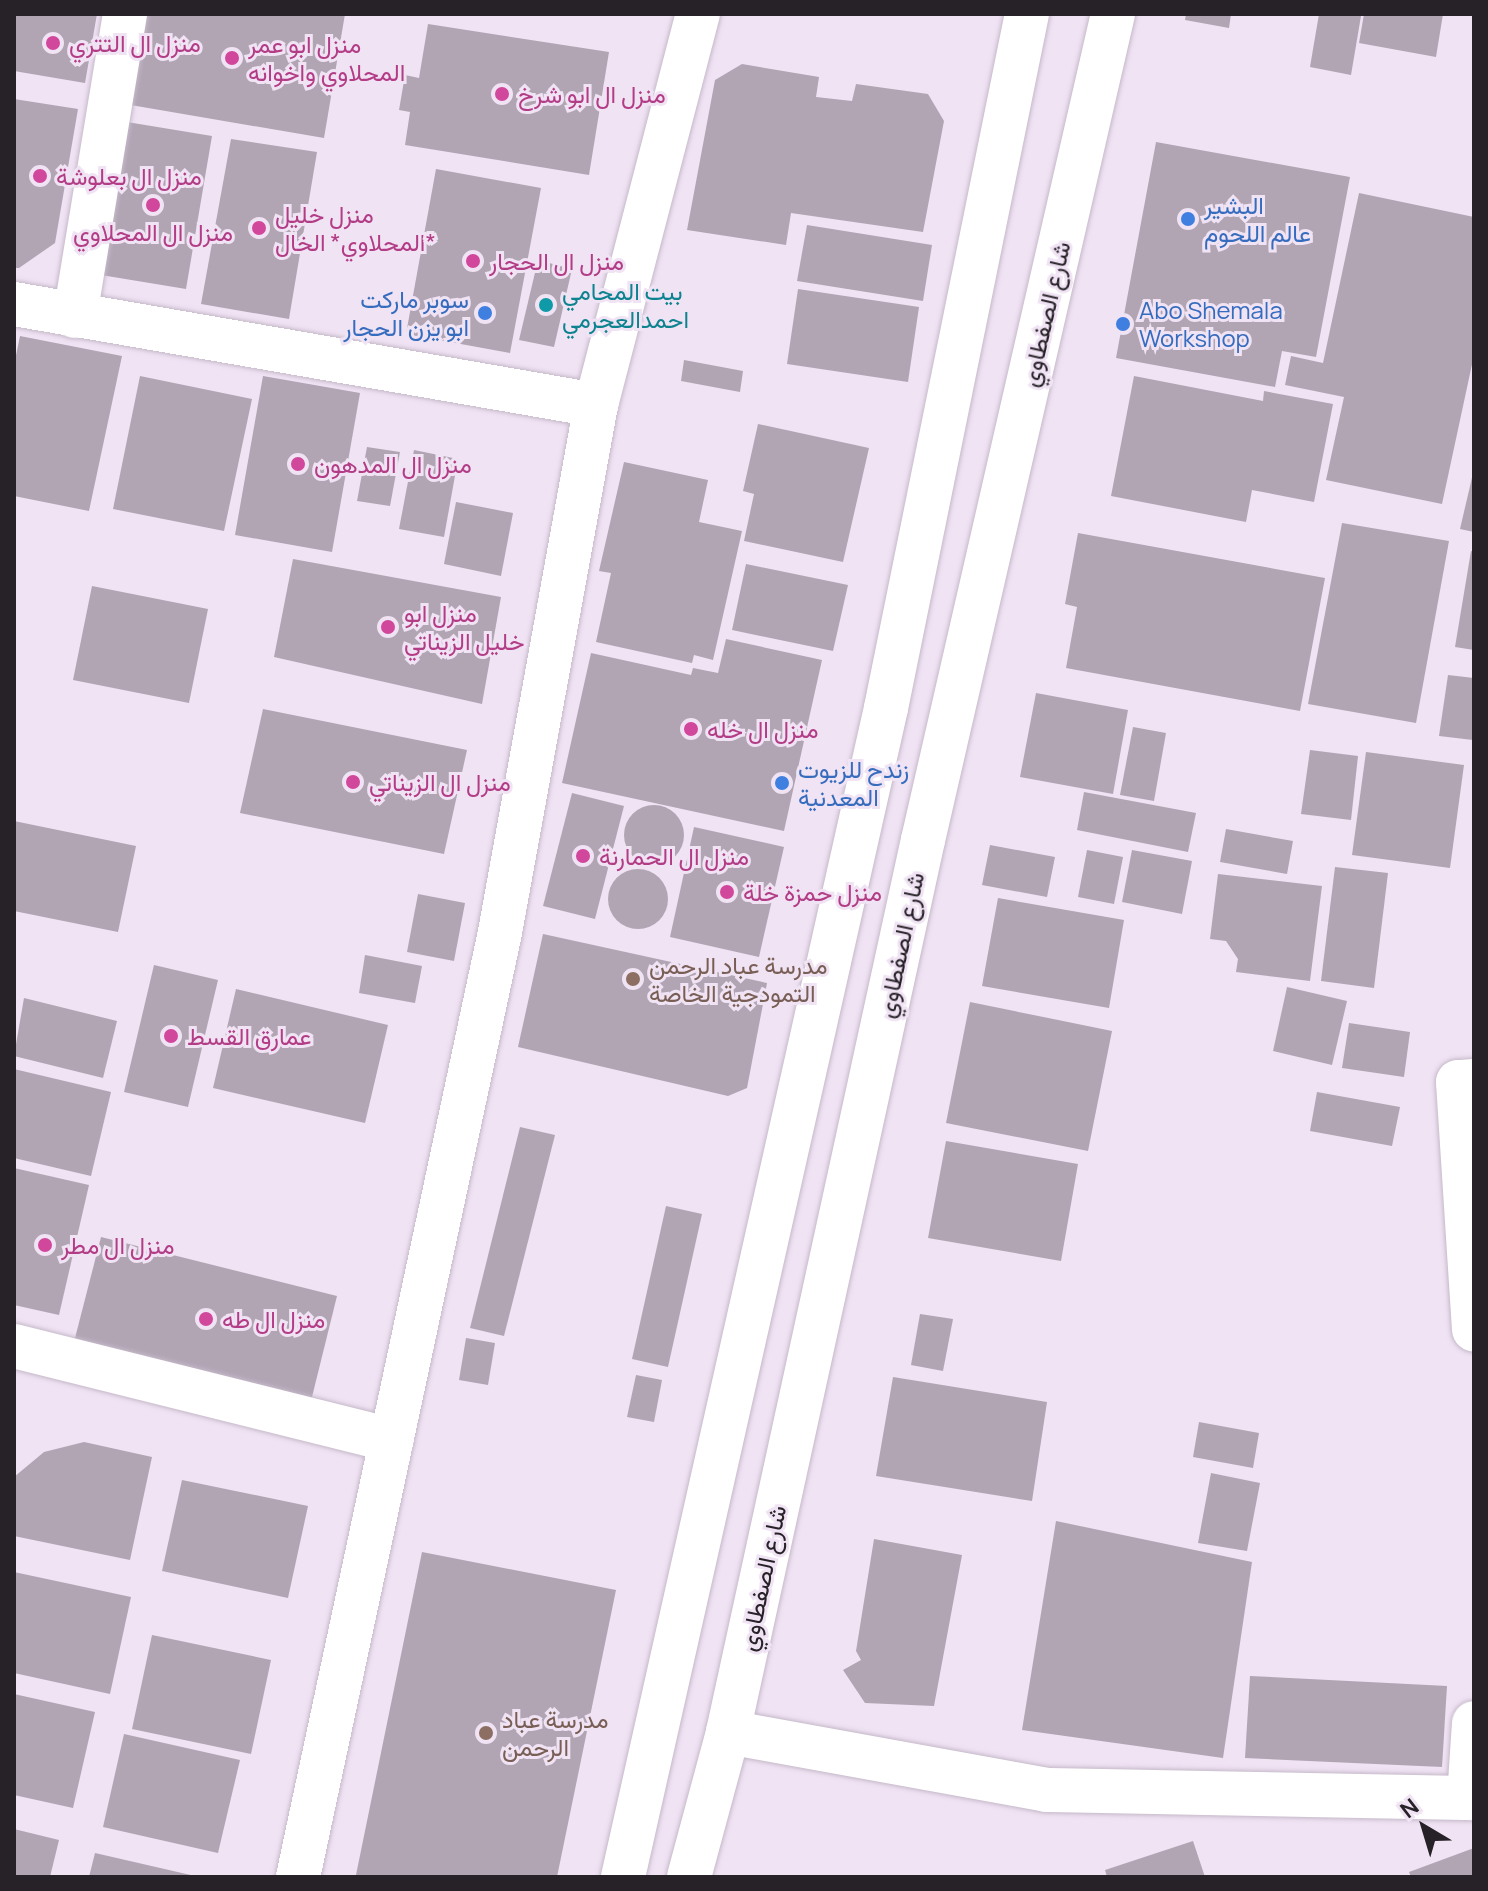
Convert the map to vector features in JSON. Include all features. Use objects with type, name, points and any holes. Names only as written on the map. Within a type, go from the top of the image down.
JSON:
[{"type":"street","points":[[75,316],[125,14]]},
{"type":"street","points":[[298,1877],[500,932],[596,405],[698,14]]},
{"type":"street","points":[[623,1877],[886,708],[1027,14]]},
{"type":"street","name":"شارع الصفطاوي","points":[[689,1877],[728,1732],[923,840],[1113,14]]},
{"type":"street","points":[[14,304],[596,405]]},
{"type":"street","points":[[1474,1081],[1458,1082],[1474,1329]]},
{"type":"street","points":[[14,1346],[391,1440]]},
{"type":"street","points":[[728,1732],[1046,1790],[1469,1798],[1474,1723]]},
{"type":"building","name":"منزل ال التتري","points":[[14,14],[97,14],[85,83],[14,71]]},
{"type":"building","name":"منزل ابو عمر المحلاوي واخوانه","points":[[135,14],[345,14],[324,138],[119,103]]},
{"type":"building","points":[[1186,14],[1231,14],[1229,28],[1185,20]]},
{"type":"building","points":[[1319,14],[1361,16],[1351,75],[1310,67]]},
{"type":"building","points":[[1364,14],[1443,14],[1436,57],[1359,43]]},
{"type":"building","name":"منزل ال ابو شرخ","points":[[428,24],[609,52],[589,175],[405,145],[410,112],[399,110],[405,75],[419,78]]},
{"type":"building","points":[[742,64],[819,77],[816,97],[852,101],[856,84],[928,94],[944,121],[923,232],[791,213],[786,245],[687,230],[715,80]]},
{"type":"building","name":"منزل ال بعلوشة","points":[[14,99],[78,109],[55,243],[19,268],[14,268]]},
{"type":"building","name":"منزل ال المحلاوي","points":[[121,121],[212,136],[186,289],[95,274]]},
{"type":"building","name":"منزل خليل المحلاوي* الخال*","points":[[231,139],[317,152],[289,319],[201,304]]},
{"type":"building","points":[[1156,142],[1350,177],[1316,357],[1282,351],[1275,387],[1116,358]]},
{"type":"building","name":"منزل ال الحجار","points":[[436,169],[541,188],[510,353],[406,334]]},
{"type":"building","points":[[1359,193],[1474,217],[1474,355],[1442,504],[1326,480],[1344,397],[1285,385],[1291,356],[1323,363]]},
{"type":"building","points":[[807,225],[932,245],[923,301],[797,281]]},
{"type":"building","name":"بيت المحامي احمدالعجرمي","points":[[538,260],[572,269],[554,347],[519,340]]},
{"type":"building","points":[[798,289],[919,307],[908,382],[787,364]]},
{"type":"building","points":[[20,336],[122,356],[89,511],[14,496],[14,365]]},
{"type":"building","points":[[684,360],[743,371],[740,392],[681,381]]},
{"type":"building","points":[[140,376],[252,399],[224,531],[113,509]]},
{"type":"building","name":"منزل ال المدهون","points":[[263,376],[360,393],[332,552],[235,535]]},
{"type":"building","points":[[1134,376],[1263,401],[1264,391],[1333,404],[1314,502],[1252,490],[1246,522],[1111,496]]},
{"type":"building","points":[[758,424],[869,448],[843,562],[744,541],[754,494],[743,491]]},
{"type":"building","points":[[367,447],[400,452],[390,506],[357,501]]},
{"type":"building","points":[[414,450],[458,459],[444,537],[399,529]]},
{"type":"building","points":[[624,462],[708,480],[699,522],[742,531],[713,660],[694,655],[692,663],[596,642],[611,573],[599,571]]},
{"type":"building","points":[[1474,469],[1474,532],[1460,529]]},
{"type":"building","points":[[456,502],[513,513],[501,576],[444,564]]},
{"type":"building","points":[[1342,523],[1449,541],[1416,723],[1308,704]]},
{"type":"building","points":[[1078,533],[1325,578],[1300,711],[1066,668],[1077,607],[1065,604]]},
{"type":"building","points":[[1471,551],[1474,552],[1474,650],[1455,647]]},
{"type":"building","name":"منزل ابو خليل الزيناتي","points":[[293,559],[501,597],[482,704],[274,657]]},
{"type":"building","points":[[746,564],[848,585],[833,651],[732,630]]},
{"type":"building","points":[[92,586],[208,609],[189,703],[73,680]]},
{"type":"building","name":"منزل ال خله","points":[[726,639],[822,660],[784,831],[562,783],[591,653],[691,675],[693,668],[718,673]]},
{"type":"building","points":[[1448,675],[1474,678],[1473,740],[1439,736]]},
{"type":"building","points":[[1036,693],[1128,710],[1113,794],[1020,777]]},
{"type":"building","name":"منزل ال الزيناتي","points":[[263,709],[467,750],[444,854],[240,813]]},
{"type":"building","points":[[1133,727],[1166,733],[1154,801],[1120,795]]},
{"type":"building","points":[[1310,750],[1358,756],[1351,820],[1301,814]]},
{"type":"building","points":[[1366,752],[1464,765],[1450,868],[1352,855]]},
{"type":"building","points":[[1084,792],[1196,813],[1188,852],[1077,830]]},
{"type":"building","name":"منزل ال الحمارنة","points":[[572,793],[624,806],[595,919],[543,906]]},
{"type":"building","points":[[654,805],[675,814],[684,835],[675,856],[654,865],[633,856],[624,835],[633,814]]},
{"type":"building","points":[[14,821],[136,846],[118,932],[14,911]]},
{"type":"building","name":"منزل حمزة خلة","points":[[694,827],[784,847],[759,957],[670,937]]},
{"type":"building","points":[[1226,829],[1293,841],[1287,874],[1220,862]]},
{"type":"building","points":[[990,845],[1055,857],[1047,897],[982,885]]},
{"type":"building","points":[[1087,850],[1123,857],[1114,904],[1078,897]]},
{"type":"building","points":[[1132,850],[1192,861],[1182,914],[1122,902]]},
{"type":"building","points":[[1335,867],[1388,873],[1374,988],[1321,981]]},
{"type":"building","points":[[638,869],[649,871],[659,878],[666,888],[666,910],[659,920],[649,927],[638,929],[627,927],[617,920],[610,910],[608,899],[610,888],[617,878],[627,871]]},
{"type":"building","points":[[1218,874],[1322,886],[1310,981],[1236,972],[1238,959],[1226,941],[1210,939]]},
{"type":"building","points":[[418,894],[465,903],[454,961],[407,952]]},
{"type":"building","points":[[998,898],[1124,920],[1109,1008],[982,986]]},
{"type":"building","points":[[543,934],[767,983],[747,1088],[728,1096],[518,1047]]},
{"type":"building","points":[[365,955],[422,966],[415,1003],[359,993]]},
{"type":"building","name":"عمارق القسط","points":[[154,965],[218,980],[188,1107],[124,1092]]},
{"type":"building","points":[[1287,987],[1347,1001],[1332,1065],[1273,1051]]},
{"type":"building","points":[[236,989],[388,1025],[365,1123],[213,1088]]},
{"type":"building","points":[[24,998],[117,1021],[103,1078],[14,1056]]},
{"type":"building","points":[[970,1002],[1112,1031],[1088,1151],[946,1123]]},
{"type":"building","points":[[1349,1023],[1410,1032],[1404,1077],[1342,1068]]},
{"type":"building","points":[[14,1069],[111,1092],[91,1176],[14,1158]]},
{"type":"building","points":[[1317,1092],[1400,1107],[1392,1146],[1310,1131]]},
{"type":"building","points":[[520,1127],[555,1135],[504,1336],[470,1328]]},
{"type":"building","points":[[946,1141],[1078,1164],[1061,1261],[928,1238]]},
{"type":"building","name":"منزل ال مطر","points":[[14,1168],[89,1185],[59,1315],[14,1305]]},
{"type":"building","points":[[666,1206],[702,1214],[668,1367],[632,1359]]},
{"type":"building","name":"منزل ال طه","points":[[101,1237],[337,1296],[311,1401],[74,1342]]},
{"type":"building","points":[[920,1314],[953,1319],[943,1371],[911,1365]]},
{"type":"building","points":[[466,1338],[495,1343],[488,1385],[459,1380]]},
{"type":"building","points":[[636,1375],[662,1380],[654,1422],[627,1417]]},
{"type":"building","points":[[893,1377],[1047,1402],[1032,1501],[876,1476]]},
{"type":"building","points":[[1199,1422],[1259,1433],[1253,1468],[1193,1457]]},
{"type":"building","points":[[84,1442],[152,1457],[130,1560],[14,1536],[14,1477],[44,1452]]},
{"type":"building","points":[[1211,1473],[1260,1483],[1247,1551],[1198,1543]]},
{"type":"building","points":[[182,1480],[308,1506],[288,1598],[162,1571]]},
{"type":"building","points":[[1056,1521],[1252,1562],[1223,1758],[1022,1730]]},
{"type":"building","points":[[874,1539],[962,1555],[934,1706],[865,1703],[843,1670],[861,1660],[856,1651]]},
{"type":"building","name":"مدرسة عباد الرحمن","points":[[422,1552],[616,1590],[557,1877],[356,1875]]},
{"type":"building","points":[[14,1572],[131,1597],[110,1694],[14,1673]]},
{"type":"building","points":[[152,1635],[271,1660],[251,1754],[132,1729]]},
{"type":"building","points":[[1250,1676],[1447,1686],[1442,1767],[1245,1758]]},
{"type":"building","points":[[14,1694],[95,1712],[73,1808],[14,1795]]},
{"type":"building","points":[[124,1734],[240,1760],[218,1853],[103,1827]]},
{"type":"building","points":[[14,1829],[59,1840],[50,1877],[14,1877]]},
{"type":"building","points":[[1193,1841],[1205,1877],[1107,1877],[1105,1870]]},
{"type":"building","points":[[1474,1848],[1474,1877],[1411,1877],[1409,1872]]},
{"type":"building","points":[[95,1853],[195,1876],[195,1877],[89,1877]]},
{"type":"place","name":"منزل ال التتري","points":[[53,43]]},
{"type":"place","name":"منزل ابو عمر المحلاوي واخوانه","points":[[232,58]]},
{"type":"place","name":"منزل ال ابو شرخ","points":[[502,94]]},
{"type":"place","name":"منزل ال بعلوشة","points":[[40,176]]},
{"type":"place","name":"منزل ال المحلاوي","points":[[153,205]]},
{"type":"place","name":"البشير عالم اللحوم","points":[[1188,219]]},
{"type":"place","name":"منزل خليل المحلاوي* الخال*","points":[[259,228]]},
{"type":"place","name":"منزل ال الحجار","points":[[473,261]]},
{"type":"place","name":"بيت المحامي احمدالعجرمي","points":[[546,305]]},
{"type":"place","name":"سوبر ماركت ابو يزن الحجار","points":[[485,313]]},
{"type":"place","name":"Abo Shemala Workshop","points":[[1123,324]]},
{"type":"place","name":"منزل ال المدهون","points":[[298,464]]},
{"type":"place","name":"منزل ابو خليل الزيناتي","points":[[388,627]]},
{"type":"place","name":"منزل ال خله","points":[[691,729]]},
{"type":"place","name":"منزل ال الزيناتي","points":[[353,782]]},
{"type":"place","name":"زندح للزيوت المعدنية","points":[[782,783]]},
{"type":"place","name":"منزل ال الحمارنة","points":[[583,856]]},
{"type":"place","name":"منزل حمزة خلة","points":[[727,892]]},
{"type":"place","name":"مدرسة عباد الرحمن التمودجية الخاصة","points":[[633,979]]},
{"type":"place","name":"عمارق القسط","points":[[171,1036]]},
{"type":"place","name":"منزل ال مطر","points":[[45,1245]]},
{"type":"place","name":"منزل ال طه","points":[[206,1319]]},
{"type":"place","name":"مدرسة عباد الرحمن","points":[[486,1733]]}]
